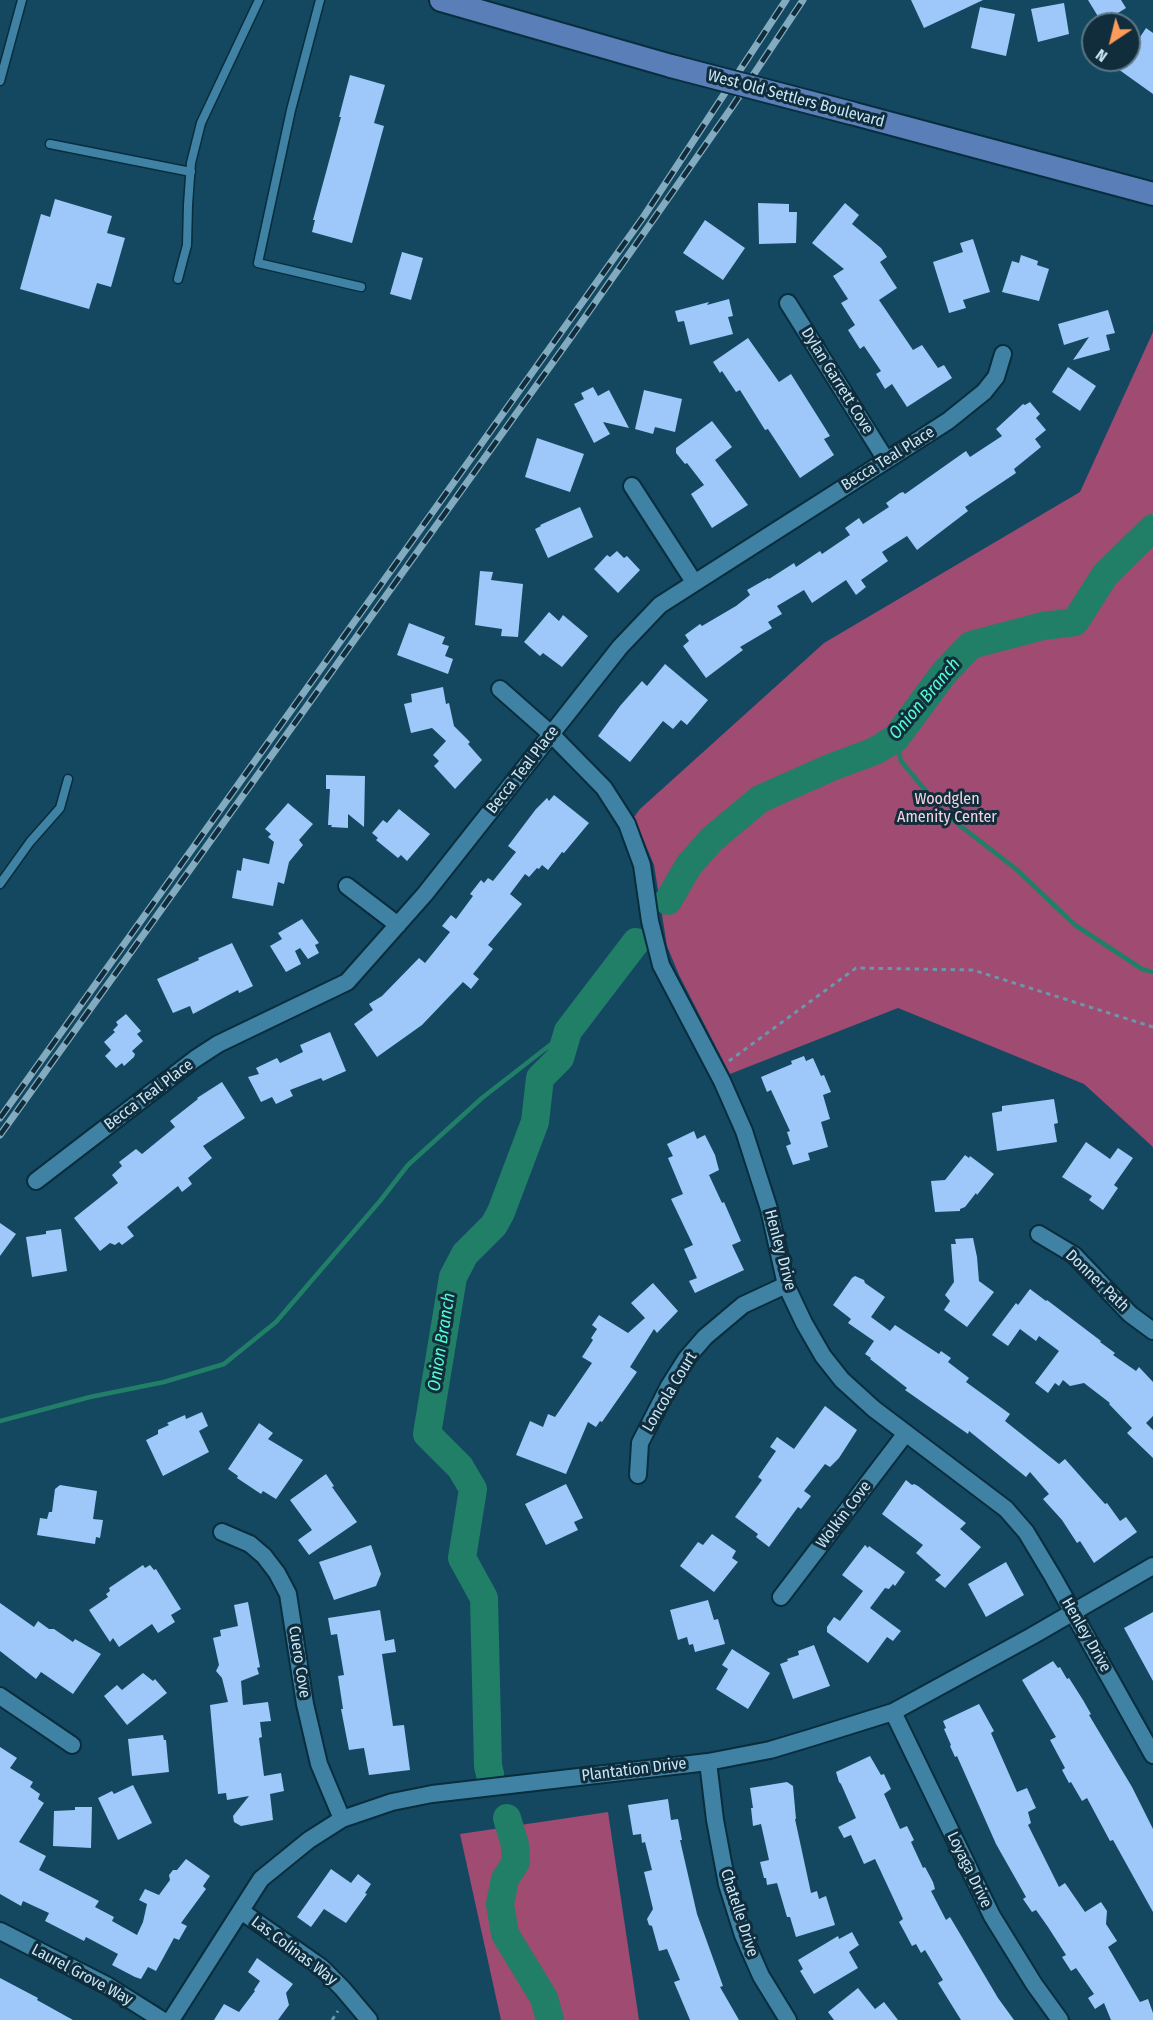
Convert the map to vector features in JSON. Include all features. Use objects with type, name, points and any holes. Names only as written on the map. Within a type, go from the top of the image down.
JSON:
[{"type":"main road","name":"West Old Settlers Boulevard","points":[[441,0],[671,66],[1153,194]]},
{"type":"street","name":"Dylan Garrett Cove","points":[[788,303],[886,460]]},
{"type":"street","name":"Becca Teal Place","points":[[36,1181],[195,1059],[218,1044],[347,982],[398,926],[620,647],[660,605],[948,421],[984,392],[996,377],[1003,354]]},
{"type":"street","points":[[632,486],[694,582]]},
{"type":"street","name":"Henley Drive","points":[[500,689],[551,734],[604,788],[627,824],[642,865],[650,921],[661,965],[722,1081],[744,1131],[770,1209],[786,1285],[816,1344],[842,1380],[874,1409],[1006,1509],[1026,1532],[1153,1755]]},
{"type":"street","points":[[347,886],[398,926]]},
{"type":"street","name":"Donner Path","points":[[1039,1234],[1074,1255],[1130,1314],[1153,1331]]},
{"type":"street","name":"Loncola Court","points":[[638,1475],[640,1443],[669,1386],[686,1359],[705,1337],[743,1305],[786,1285]]},
{"type":"street","name":"Wolkin Cove","points":[[781,1597],[906,1433]]},
{"type":"street","name":"Cuero Cove","points":[[222,1532],[250,1544],[264,1556],[277,1573],[288,1594],[305,1704],[317,1754],[342,1819]]},
{"type":"street","name":"Plantation Drive","points":[[171,2020],[261,1879],[309,1840],[342,1819],[392,1802],[432,1794],[708,1762],[770,1750],[893,1712],[1153,1566]]},
{"type":"street","points":[[0,1696],[72,1745]]},
{"type":"street","name":"Loyaga Drive","points":[[893,1712],[992,1916],[1059,2020]]},
{"type":"street","name":"Chatelle Drive","points":[[708,1762],[727,1884],[743,1935],[761,1976],[788,2020]]},
{"type":"street","name":"Las Colinas Way","points":[[241,1911],[321,1967],[369,2020]]},
{"type":"street","name":"Laurel Grove Way","points":[[0,1932],[108,1986],[162,2020]]},
{"type":"lane","points":[[0,81],[22,0]]},
{"type":"lane","points":[[178,279],[187,245],[191,172],[201,123],[259,0]]},
{"type":"lane","points":[[320,0],[291,110],[258,263],[361,286]]},
{"type":"lane","points":[[50,144],[191,172]]},
{"type":"lane","points":[[0,884],[30,842],[60,808],[68,779]]},
{"type":"path","points":[[728,1062],[856,968],[973,970],[1153,1027]]},
{"type":"path","points":[[332,2020],[338,2011]]},
{"type":"green space","name":"Woodglen Amenity Center","points":[[1153,332],[1153,1147],[1084,1084],[898,1008],[730,1074],[679,975],[667,946],[654,865],[634,817],[640,809],[824,643],[1080,492]]},
{"type":"green space","points":[[608,1812],[639,2020],[501,2020],[460,1834]]},
{"type":"building","points":[[911,0],[983,0],[924,28]]},
{"type":"building","points":[[1088,0],[1121,0],[1126,8],[1120,12],[1095,12]]},
{"type":"building","points":[[1064,3],[1069,34],[1038,42],[1031,9]]},
{"type":"building","points":[[980,7],[1015,14],[1006,56],[971,48]]},
{"type":"building","points":[[1146,28],[1153,33],[1153,94],[1122,72],[1141,72],[1141,36]]},
{"type":"building","points":[[350,75],[385,85],[374,123],[384,126],[352,243],[312,232],[315,220],[313,220]]},
{"type":"building","points":[[55,199],[112,216],[107,233],[125,238],[111,287],[97,283],[89,309],[20,289],[41,214],[50,217]]},
{"type":"building","points":[[758,203],[789,204],[789,212],[797,212],[796,243],[759,244]]},
{"type":"building","points":[[845,203],[859,215],[852,224],[881,248],[887,257],[880,262],[897,288],[879,300],[913,350],[922,345],[938,368],[944,365],[952,378],[907,407],[892,384],[885,389],[876,374],[881,371],[864,346],[860,349],[848,330],[855,325],[841,303],[848,299],[833,276],[844,269],[812,243]]},
{"type":"building","points":[[705,220],[745,248],[723,280],[683,253]]},
{"type":"building","points":[[973,239],[990,292],[963,300],[966,308],[949,313],[933,262],[963,252],[960,243]]},
{"type":"building","points":[[402,252],[423,258],[411,300],[390,294]]},
{"type":"building","points":[[1021,255],[1038,261],[1037,265],[1049,269],[1039,301],[1002,292],[1012,261],[1019,263]]},
{"type":"building","points":[[729,299],[733,316],[728,317],[733,334],[690,345],[684,321],[678,322],[675,311]]},
{"type":"building","points":[[1108,310],[1115,333],[1106,335],[1110,350],[1073,360],[1089,337],[1064,345],[1058,324]]},
{"type":"building","points":[[748,338],[779,382],[791,374],[830,436],[824,439],[834,455],[800,478],[768,429],[765,430],[740,390],[736,392],[713,362]]},
{"type":"building","points":[[1068,367],[1096,386],[1080,411],[1052,392]]},
{"type":"building","points":[[593,387],[598,396],[609,390],[629,428],[603,422],[610,434],[594,443],[574,404],[584,399],[581,393]]},
{"type":"building","points":[[644,390],[682,399],[675,432],[655,427],[653,434],[635,429]]},
{"type":"building","points":[[1030,402],[1040,414],[1036,418],[1046,430],[1035,439],[1041,447],[1014,469],[1016,473],[965,507],[968,511],[917,550],[907,536],[882,552],[888,561],[861,580],[866,587],[856,595],[846,580],[812,603],[804,590],[777,606],[782,614],[768,622],[772,628],[740,647],[743,650],[706,678],[683,646],[689,641],[685,635],[700,624],[702,626],[736,606],[750,595],[747,590],[794,563],[796,567],[820,551],[822,554],[850,535],[845,528],[859,518],[863,524],[889,507],[886,503],[900,493],[905,494],[966,451],[970,457],[1002,436],[996,429],[1023,404]]},
{"type":"building","points":[[712,421],[732,447],[715,460],[748,505],[712,528],[691,494],[704,485],[676,453],[676,448]]},
{"type":"building","points":[[537,438],[584,454],[570,492],[525,477]]},
{"type":"building","points":[[580,507],[593,537],[548,558],[535,529]]},
{"type":"building","points":[[617,551],[624,558],[627,556],[640,570],[618,593],[594,569],[607,555],[610,557]]},
{"type":"building","points":[[480,571],[493,572],[491,580],[523,584],[518,637],[501,636],[502,629],[475,625]]},
{"type":"building","points":[[549,612],[559,621],[563,615],[588,636],[562,667],[543,653],[540,656],[524,642]]},
{"type":"building","points":[[409,623],[445,637],[442,644],[449,646],[445,656],[453,659],[448,674],[397,655]]},
{"type":"building","points":[[665,664],[708,700],[687,725],[681,720],[673,729],[663,721],[630,762],[598,736],[642,681],[647,686]]},
{"type":"building","points":[[443,687],[454,726],[470,742],[468,744],[482,760],[455,789],[434,766],[439,761],[433,755],[446,741],[432,728],[411,733],[404,704],[412,702],[411,694]]},
{"type":"building","points":[[326,775],[365,776],[364,827],[348,814],[348,828],[328,825],[330,789],[326,789]]},
{"type":"building","points":[[554,795],[589,823],[548,870],[542,865],[529,877],[525,874],[510,894],[522,904],[488,945],[493,949],[473,974],[479,979],[471,989],[463,982],[422,1025],[377,1057],[354,1024],[373,1010],[369,1004],[382,996],[419,958],[425,963],[450,932],[442,926],[451,915],[456,919],[473,896],[470,894],[481,880],[484,883],[488,878],[493,881],[516,852],[508,846],[536,809],[547,798],[549,801]]},
{"type":"building","points":[[288,803],[313,824],[299,840],[303,845],[289,862],[284,884],[278,882],[273,906],[232,898],[237,870],[241,871],[243,858],[269,864],[274,842],[268,837],[271,834],[265,829]]},
{"type":"building","points":[[399,809],[430,834],[407,861],[401,855],[398,858],[376,840],[378,838],[372,833],[383,820],[387,823]]},
{"type":"building","points":[[302,919],[319,943],[315,945],[319,953],[308,959],[300,948],[295,951],[301,964],[286,972],[270,946],[282,939],[278,933]]},
{"type":"building","points":[[232,943],[253,986],[239,993],[238,990],[193,1014],[190,1006],[173,1013],[157,979]]},
{"type":"building","points":[[126,1014],[141,1031],[137,1034],[143,1041],[132,1051],[135,1054],[134,1057],[124,1066],[122,1063],[116,1068],[105,1056],[111,1050],[104,1042],[115,1032],[113,1030],[118,1025],[116,1022]]},
{"type":"building","points":[[330,1032],[346,1071],[323,1081],[321,1078],[290,1090],[293,1096],[276,1104],[272,1097],[261,1102],[248,1077],[259,1074],[256,1068],[277,1058],[280,1063],[303,1052],[300,1045]]},
{"type":"building","points":[[804,1056],[806,1061],[813,1058],[831,1092],[823,1095],[830,1119],[821,1122],[828,1147],[808,1153],[810,1160],[793,1165],[786,1146],[791,1144],[787,1132],[790,1131],[771,1090],[767,1092],[761,1077],[792,1064],[791,1061]]},
{"type":"building","points":[[222,1082],[245,1118],[203,1146],[212,1158],[188,1178],[192,1184],[182,1192],[178,1186],[127,1227],[134,1236],[122,1245],[119,1242],[115,1245],[110,1243],[100,1251],[74,1218],[118,1183],[112,1175],[122,1166],[119,1162],[136,1149],[142,1154],[175,1127],[170,1121],[197,1098]]},
{"type":"building","points":[[1054,1099],[1058,1123],[1054,1124],[1057,1142],[997,1151],[992,1113],[1002,1111],[1002,1106]]},
{"type":"building","points":[[694,1131],[697,1139],[705,1135],[715,1155],[719,1170],[709,1175],[741,1241],[732,1245],[744,1270],[695,1293],[689,1281],[697,1278],[684,1249],[693,1245],[671,1199],[683,1194],[668,1158],[673,1156],[667,1144]]},
{"type":"building","points":[[1086,1142],[1110,1159],[1118,1148],[1133,1158],[1114,1185],[1118,1188],[1103,1210],[1089,1200],[1092,1196],[1062,1177]]},
{"type":"building","points":[[965,1155],[969,1158],[970,1156],[994,1174],[960,1211],[935,1212],[931,1181],[945,1180]]},
{"type":"building","points":[[0,1223],[16,1234],[0,1256]]},
{"type":"building","points":[[61,1229],[67,1271],[32,1277],[26,1237]]},
{"type":"building","points":[[973,1238],[979,1281],[994,1292],[967,1327],[944,1310],[950,1301],[945,1295],[954,1282],[951,1244],[956,1244],[955,1239]]},
{"type":"building","points":[[855,1276],[864,1280],[885,1297],[871,1317],[890,1331],[895,1325],[939,1354],[941,1351],[951,1358],[948,1362],[969,1378],[966,1382],[1010,1414],[1005,1421],[1059,1464],[1065,1459],[1105,1504],[1107,1503],[1120,1521],[1126,1517],[1137,1532],[1094,1563],[1080,1541],[1077,1543],[1062,1520],[1043,1499],[1049,1494],[1030,1472],[1026,1477],[969,1431],[968,1434],[905,1390],[907,1388],[865,1354],[874,1341],[848,1323],[851,1319],[833,1305]]},
{"type":"building","points":[[653,1283],[678,1311],[657,1333],[654,1329],[630,1367],[637,1372],[602,1422],[600,1421],[596,1427],[588,1422],[566,1474],[516,1455],[530,1421],[543,1427],[548,1414],[555,1417],[592,1363],[582,1357],[593,1340],[591,1338],[597,1329],[592,1325],[599,1315],[628,1333],[645,1318],[631,1303]]},
{"type":"building","points":[[1030,1289],[1101,1341],[1115,1353],[1113,1355],[1136,1371],[1139,1367],[1153,1382],[1153,1416],[1146,1423],[1153,1430],[1153,1458],[1127,1433],[1132,1428],[1110,1403],[1084,1383],[1070,1386],[1063,1380],[1059,1386],[1055,1383],[1048,1393],[1035,1383],[1059,1351],[1039,1336],[1036,1341],[1020,1329],[1008,1346],[992,1335],[1016,1303],[1018,1305]]},
{"type":"building","points":[[825,1406],[857,1430],[839,1458],[830,1467],[825,1464],[804,1491],[811,1496],[801,1509],[798,1507],[769,1547],[756,1537],[758,1534],[735,1517],[762,1480],[758,1477],[776,1451],[770,1447],[777,1437],[794,1449]]},
{"type":"building","points":[[202,1412],[208,1426],[199,1431],[209,1452],[163,1476],[146,1440],[158,1434],[158,1430],[169,1425],[167,1423],[185,1415],[186,1419]]},
{"type":"building","points":[[259,1423],[273,1433],[268,1439],[303,1460],[276,1499],[263,1491],[261,1494],[228,1469]]},
{"type":"building","points":[[326,1474],[334,1486],[332,1487],[357,1522],[309,1555],[298,1540],[312,1530],[290,1500]]},
{"type":"building","points":[[906,1480],[918,1486],[966,1523],[960,1529],[981,1547],[945,1588],[935,1580],[941,1575],[916,1553],[923,1545],[882,1514]]},
{"type":"building","points":[[566,1484],[583,1518],[574,1522],[578,1530],[546,1545],[525,1504]]},
{"type":"building","points":[[60,1485],[97,1491],[93,1519],[103,1520],[100,1538],[96,1537],[95,1544],[37,1535],[40,1518],[47,1519],[49,1512],[52,1512],[55,1489]]},
{"type":"building","points":[[712,1534],[736,1551],[732,1558],[738,1562],[714,1592],[680,1566],[698,1542],[703,1545]]},
{"type":"building","points":[[371,1545],[381,1574],[376,1586],[334,1600],[319,1562]]},
{"type":"building","points":[[865,1545],[905,1572],[895,1586],[893,1584],[889,1589],[885,1588],[870,1608],[901,1631],[893,1641],[887,1637],[868,1663],[827,1632],[827,1627],[834,1617],[840,1621],[863,1591],[842,1575]]},
{"type":"building","points":[[1006,1562],[1024,1595],[986,1617],[968,1584]]},
{"type":"building","points":[[143,1565],[145,1568],[150,1565],[154,1570],[156,1569],[181,1609],[171,1615],[175,1622],[158,1633],[152,1624],[119,1647],[113,1638],[110,1642],[89,1610],[108,1597],[106,1594],[110,1591],[109,1588]]},
{"type":"building","points":[[708,1600],[714,1620],[718,1619],[725,1644],[695,1652],[693,1644],[689,1645],[687,1637],[678,1640],[670,1610]]},
{"type":"building","points":[[248,1602],[260,1667],[257,1668],[259,1674],[241,1681],[243,1705],[268,1702],[271,1721],[260,1722],[262,1737],[259,1738],[264,1776],[281,1773],[284,1791],[270,1794],[273,1820],[241,1826],[234,1822],[233,1816],[249,1796],[227,1800],[226,1793],[218,1794],[210,1705],[228,1702],[222,1678],[216,1671],[219,1665],[213,1638],[221,1636],[220,1630],[238,1626],[234,1605]]},
{"type":"building","points":[[0,1603],[34,1627],[38,1621],[73,1642],[75,1639],[101,1654],[73,1694],[41,1672],[36,1679],[0,1651]]},
{"type":"building","points":[[380,1610],[385,1641],[394,1639],[396,1652],[382,1654],[393,1726],[404,1725],[410,1770],[369,1775],[364,1748],[349,1750],[341,1709],[343,1709],[338,1676],[344,1675],[337,1634],[331,1635],[328,1618]]},
{"type":"building","points":[[1153,1612],[1153,1681],[1124,1628]]},
{"type":"building","points":[[814,1645],[830,1686],[793,1699],[780,1664],[799,1655],[798,1651]]},
{"type":"building","points":[[732,1649],[770,1673],[748,1709],[716,1689],[728,1669],[722,1665]]},
{"type":"building","points":[[1053,1661],[1058,1668],[1060,1667],[1067,1679],[1069,1678],[1083,1700],[1091,1714],[1089,1715],[1132,1787],[1153,1829],[1153,1912],[1087,1798],[1082,1801],[1071,1782],[1069,1783],[1062,1770],[1065,1768],[1050,1740],[1056,1737],[1022,1680]]},
{"type":"building","points":[[143,1673],[153,1681],[155,1679],[167,1693],[127,1725],[104,1696],[117,1685],[122,1690]]},
{"type":"building","points":[[979,1704],[994,1731],[991,1733],[1017,1792],[1027,1788],[1036,1808],[1028,1812],[1031,1823],[1028,1825],[1059,1887],[1065,1883],[1085,1912],[1101,1902],[1107,1911],[1106,1924],[1117,1941],[1108,1947],[1140,2002],[1148,1999],[1153,2020],[1111,2020],[1104,2003],[1095,2009],[1088,1998],[1094,1994],[1076,1968],[1071,1971],[1062,1957],[1066,1955],[1048,1927],[1036,1910],[1032,1912],[1023,1899],[1026,1897],[996,1844],[944,1729],[946,1728],[943,1721]]},
{"type":"building","points":[[163,1735],[166,1740],[169,1772],[132,1776],[128,1739]]},
{"type":"building","points":[[0,1747],[17,1758],[10,1768],[33,1782],[30,1787],[40,1794],[38,1799],[44,1803],[19,1842],[46,1856],[39,1870],[99,1901],[95,1907],[114,1917],[112,1921],[137,1935],[147,1904],[139,1900],[145,1889],[159,1895],[170,1880],[169,1875],[173,1870],[177,1870],[186,1859],[210,1876],[203,1886],[206,1889],[181,1923],[187,1926],[179,1940],[174,1938],[156,1971],[148,1967],[141,1979],[135,1977],[112,1965],[118,1954],[86,1937],[84,1941],[45,1921],[49,1913],[23,1901],[21,1906],[0,1894]]},
{"type":"building","points":[[870,1756],[881,1775],[884,1774],[891,1789],[884,1794],[900,1829],[907,1826],[914,1840],[911,1842],[923,1868],[925,1867],[933,1882],[935,1889],[931,1891],[946,1920],[950,1917],[998,1998],[1014,2020],[961,2020],[938,1983],[943,1980],[925,1950],[921,1953],[916,1944],[912,1946],[899,1922],[903,1919],[875,1859],[864,1864],[851,1835],[844,1838],[838,1827],[856,1818],[836,1772]]},
{"type":"building","points":[[787,1782],[793,1786],[795,1819],[811,1893],[817,1891],[819,1899],[826,1896],[835,1925],[796,1937],[790,1917],[787,1917],[777,1883],[767,1885],[766,1878],[764,1878],[760,1862],[769,1860],[761,1824],[753,1826],[751,1808],[753,1808],[750,1788]]},
{"type":"building","points":[[133,1785],[152,1823],[118,1840],[98,1798],[112,1791],[114,1794]]},
{"type":"building","points":[[668,1799],[671,1820],[678,1819],[682,1840],[680,1840],[697,1914],[723,1986],[720,1987],[739,2020],[690,2020],[674,1982],[680,1980],[667,1949],[659,1951],[652,1926],[649,1925],[647,1919],[653,1909],[644,1872],[652,1870],[641,1834],[633,1835],[628,1805]]},
{"type":"building","points":[[75,1807],[92,1807],[91,1848],[53,1846],[54,1811],[75,1810]]},
{"type":"building","points":[[331,1869],[351,1883],[358,1874],[371,1884],[365,1893],[367,1894],[346,1923],[324,1909],[311,1927],[297,1917]]},
{"type":"building","points":[[852,1932],[859,1945],[849,1952],[858,1968],[814,1994],[800,1971],[803,1969],[798,1960],[838,1936],[839,1939]]},
{"type":"building","points":[[257,1958],[293,1984],[286,1993],[289,2005],[278,2020],[214,2020],[224,2004],[239,2012],[255,1991],[260,1981],[248,1972]]},
{"type":"building","points":[[0,1978],[38,1998],[37,2000],[73,2020],[0,2020]]},
{"type":"building","points":[[858,1988],[875,2009],[884,2002],[898,2020],[834,2020],[828,2012]]},
{"type":"waterway","name":"Onion Branch","points":[[668,901],[689,865],[712,839],[760,799],[875,751],[896,738],[944,673],[971,645],[1043,626],[1075,622],[1105,575],[1153,528]]},
{"type":"waterway","points":[[896,738],[901,761],[945,814],[1016,869],[1075,925],[1142,969],[1153,972]]},
{"type":"waterway","name":"Onion Branch","points":[[490,1774],[484,1598],[462,1558],[473,1489],[460,1467],[427,1434],[453,1277],[465,1254],[494,1225],[501,1212],[535,1122],[540,1078],[560,1058],[568,1031],[636,942]]},
{"type":"waterway","points":[[0,1421],[90,1397],[164,1382],[224,1364],[276,1322],[408,1165],[482,1098],[568,1031]]},
{"type":"waterway","name":"Onion Branch","points":[[507,1818],[515,1845],[516,1862],[505,1879],[500,1904],[505,1934],[544,1998],[550,2020]]},
{"type":"railway","points":[[0,1118],[644,216],[786,0]]},
{"type":"railway","points":[[0,1135],[569,340],[732,107],[803,0]]}]
